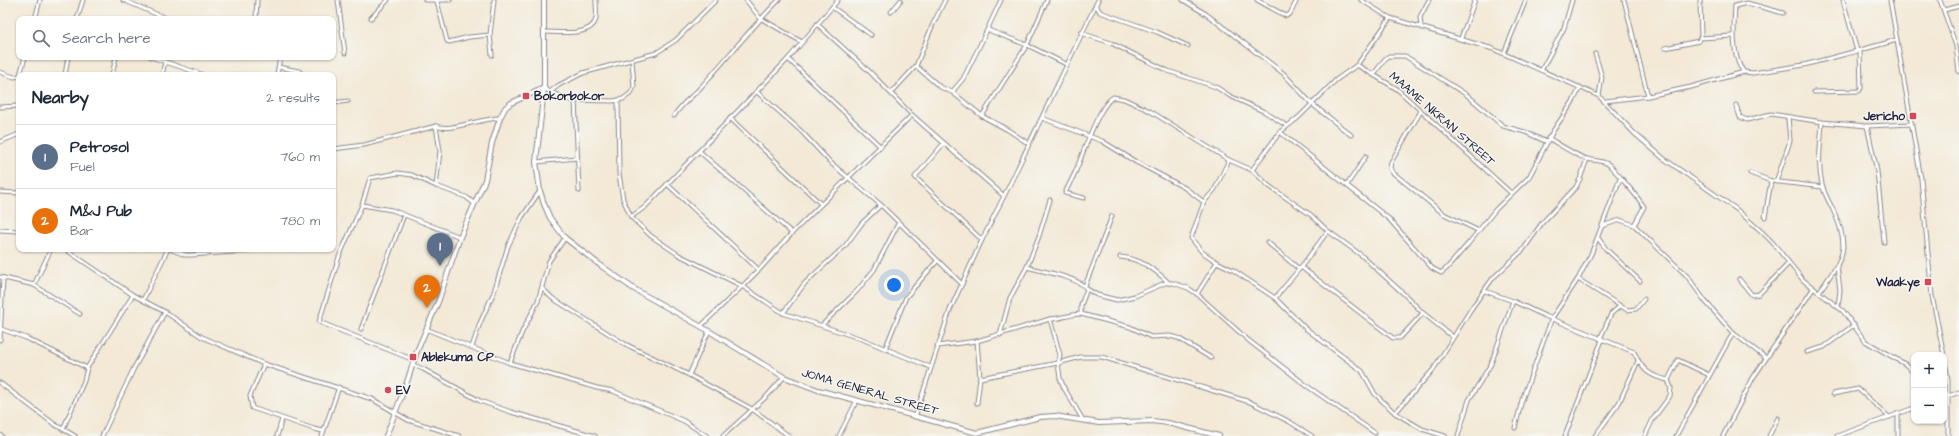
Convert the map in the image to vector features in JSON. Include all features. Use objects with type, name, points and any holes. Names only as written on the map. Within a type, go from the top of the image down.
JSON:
[{"type":"street","points":[[36,16],[40,0]]},
{"type":"street","points":[[78,16],[83,0]]},
{"type":"street","points":[[123,0],[160,16]]},
{"type":"street","points":[[256,16],[257,0]]},
{"type":"street","points":[[338,0],[345,53]]},
{"type":"street","points":[[371,18],[388,0]]},
{"type":"street","points":[[425,0],[450,0]]},
{"type":"street","points":[[492,55],[490,35],[494,0]]},
{"type":"street","name":"JOMA GENERAL STREET","points":[[544,0],[544,88],[536,162],[540,191],[550,218],[565,238],[634,289],[709,330],[784,377],[818,390],[978,434],[1040,417],[1055,416],[1099,423],[1152,421],[1168,423],[1219,436]]},
{"type":"street","points":[[545,32],[581,32],[593,26],[596,19],[596,0]]},
{"type":"street","points":[[550,92],[559,85],[583,73],[656,53],[669,46],[716,0]]},
{"type":"street","points":[[746,0],[760,18],[802,42]]},
{"type":"street","points":[[674,116],[679,108],[699,88],[760,18],[779,0]]},
{"type":"street","points":[[631,217],[645,207],[730,118],[757,92],[788,59],[838,0]]},
{"type":"street","points":[[891,12],[901,0]]},
{"type":"street","points":[[891,93],[916,66],[933,24],[945,0]]},
{"type":"street","points":[[952,92],[963,79],[988,30],[1001,0]]},
{"type":"street","points":[[982,116],[1027,45],[1047,0]]},
{"type":"street","points":[[1183,0],[1206,14],[1282,73],[1312,104],[1352,135]]},
{"type":"street","points":[[1257,0],[1288,16],[1297,0]]},
{"type":"street","points":[[1361,0],[1390,18],[1422,26],[1504,53],[1599,96],[1634,132],[1663,158],[1750,221],[1774,243],[1789,263],[1813,289],[1819,292],[1838,308],[1854,325],[1865,341],[1905,364],[1911,370]]},
{"type":"street","points":[[1422,26],[1420,17],[1429,0]]},
{"type":"street","points":[[1461,38],[1475,0]]},
{"type":"street","points":[[1504,53],[1526,0]]},
{"type":"street","points":[[1542,69],[1564,28],[1572,0]]},
{"type":"street","points":[[1624,0],[1648,96]]},
{"type":"street","points":[[1700,0],[1700,38]]},
{"type":"street","points":[[1814,92],[1859,91],[1861,88],[1858,51],[1843,0]]},
{"type":"street","points":[[1890,0],[1921,179],[1932,296],[1943,352]]},
{"type":"street","points":[[1940,0],[1956,46],[1959,72]]},
{"type":"street","points":[[437,1],[446,41],[490,35]]},
{"type":"street","points":[[915,417],[930,367],[950,310],[982,240],[1042,118],[1066,64],[1097,2]]},
{"type":"street","points":[[1097,2],[1096,8],[1100,12],[1157,32],[1188,46]]},
{"type":"street","points":[[1744,72],[1740,66],[1732,36],[1735,6],[1747,3],[1783,13]]},
{"type":"street","points":[[1944,10],[1959,6]]},
{"type":"street","points":[[832,7],[871,35]]},
{"type":"street","points":[[1252,170],[1280,132],[1296,120],[1336,80],[1357,65],[1390,18]]},
{"type":"street","points":[[817,24],[844,47],[912,115],[1004,196]]},
{"type":"street","points":[[988,30],[1027,45],[1066,64]]},
{"type":"street","points":[[1081,33],[1111,43],[1168,71],[1216,87],[1230,96],[1265,112],[1287,126]]},
{"type":"street","points":[[1665,48],[1699,41],[1700,38],[1732,36]]},
{"type":"street","points":[[1605,101],[1648,96],[1691,87],[1744,72],[1753,73],[1804,65],[1897,40]]},
{"type":"street","points":[[1595,54],[1602,77],[1599,96]]},
{"type":"street","points":[[1374,74],[1389,56],[1405,56],[1467,95],[1503,126],[1548,140],[1587,159],[1608,164],[1617,172],[1620,179],[1644,208],[1634,225]]},
{"type":"street","points":[[788,59],[881,147]]},
{"type":"street","points":[[20,72],[24,60]]},
{"type":"street","points":[[66,72],[68,60]]},
{"type":"street","points":[[113,72],[115,60]]},
{"type":"street","points":[[159,60],[195,72]]},
{"type":"street","points":[[277,72],[279,60]]},
{"type":"street","points":[[386,436],[426,329],[438,302],[460,237],[486,176],[488,156],[500,118],[505,108],[511,103],[544,88],[568,99],[618,101],[627,96],[634,87],[632,60]]},
{"type":"street","points":[[163,72],[165,62]]},
{"type":"street","name":"MAAME NKRAN STREET","points":[[1357,65],[1389,83],[1511,193]]},
{"type":"street","points":[[278,66],[300,72]]},
{"type":"street","points":[[916,66],[940,87],[952,92],[982,116],[1008,130],[1029,144]]},
{"type":"street","points":[[0,72],[14,77],[16,76]]},
{"type":"street","points":[[1280,132],[1389,219],[1439,273],[1444,271],[1496,209],[1529,176],[1548,140],[1574,100],[1580,87]]},
{"type":"street","points":[[757,92],[801,132],[832,164],[881,205],[898,224],[962,284]]},
{"type":"street","points":[[1084,198],[1065,193],[1090,136],[1110,99],[1117,97],[1150,111],[1229,160],[1252,170],[1270,186],[1311,215],[1328,232],[1361,255],[1423,313],[1453,337]]},
{"type":"street","points":[[574,100],[579,191]]},
{"type":"street","points":[[336,103],[348,101]]},
{"type":"street","points":[[618,101],[619,180],[623,199],[631,217],[660,244],[742,286],[783,313],[822,325],[930,367]]},
{"type":"street","points":[[1736,105],[1738,114],[1744,120],[1751,120],[1767,114],[1788,118],[1867,126],[1912,124]]},
{"type":"street","points":[[0,107],[16,106]]},
{"type":"street","points":[[1421,111],[1391,162],[1390,168],[1392,172],[1444,214],[1479,231]]},
{"type":"street","points":[[700,326],[759,270],[792,233],[912,115]]},
{"type":"street","points":[[336,149],[364,145],[436,126],[440,128],[450,127],[485,119],[500,118]]},
{"type":"street","points":[[730,118],[821,204]]},
{"type":"street","points":[[1042,118],[1102,141],[1136,162],[1185,188],[1204,202]]},
{"type":"street","points":[[1776,182],[1790,141],[1788,118]]},
{"type":"street","points":[[1819,292],[1837,266],[1841,257],[1844,239],[1842,229],[1823,187],[1820,155],[1822,122]]},
{"type":"street","points":[[436,126],[440,151],[436,186]]},
{"type":"street","points":[[1867,126],[1877,171],[1884,242]]},
{"type":"street","points":[[0,142],[16,135]]},
{"type":"street","points":[[944,143],[915,177],[982,240]]},
{"type":"street","points":[[699,151],[792,233]]},
{"type":"street","points":[[1347,186],[1366,156]]},
{"type":"street","points":[[536,162],[577,158]]},
{"type":"street","points":[[1395,412],[1433,370],[1453,337],[1493,278],[1523,250],[1542,223],[1576,187],[1587,159]]},
{"type":"street","points":[[1229,160],[1215,189],[1204,202],[1191,238],[1202,252],[1217,262],[1234,270],[1275,298],[1305,328],[1362,371],[1375,394],[1395,412],[1422,429],[1445,436]]},
{"type":"street","points":[[414,360],[319,322],[339,257],[362,205],[368,180],[373,177],[405,173],[466,197],[475,204]]},
{"type":"street","points":[[1750,173],[1776,182],[1823,187]]},
{"type":"street","points":[[1515,428],[1522,400],[1552,318],[1578,279],[1598,238],[1620,179]]},
{"type":"street","points":[[1764,217],[1772,181]]},
{"type":"street","points":[[666,184],[759,270]]},
{"type":"street","points":[[472,347],[480,323],[494,292],[508,246],[522,217],[540,191]]},
{"type":"street","points":[[0,192],[16,192]]},
{"type":"street","points":[[1000,335],[1010,298],[1027,267],[1050,200]]},
{"type":"street","points":[[362,205],[384,208],[460,237]]},
{"type":"street","points":[[783,313],[805,283],[844,246],[862,223],[881,205]]},
{"type":"street","points":[[361,329],[404,215]]},
{"type":"street","points":[[1081,314],[1081,305],[1086,288],[1112,216]]},
{"type":"street","points":[[1602,226],[1620,220],[1634,225],[1687,276],[1705,301],[1733,333],[1766,358]]},
{"type":"street","points":[[822,325],[856,292],[874,270],[898,224]]},
{"type":"street","points":[[0,230],[16,231]]},
{"type":"street","points":[[1275,298],[1328,232]]},
{"type":"street","points":[[510,362],[543,289],[544,277],[549,261],[565,238]]},
{"type":"street","points":[[1598,238],[1606,249],[1640,281]]},
{"type":"street","points":[[1267,242],[1393,338],[1400,338],[1423,313]]},
{"type":"street","points":[[34,285],[50,252]]},
{"type":"street","points":[[69,252],[133,295],[165,312],[202,337],[264,364],[339,387],[372,399],[395,413],[414,422],[459,436]]},
{"type":"street","points":[[143,300],[167,252]]},
{"type":"street","points":[[177,252],[185,255],[209,255],[238,252]]},
{"type":"street","points":[[1120,257],[1127,258],[1152,268],[1169,283]]},
{"type":"street","points":[[885,349],[906,297],[937,261]]},
{"type":"street","points":[[1197,294],[1217,262]]},
{"type":"street","points":[[1739,279],[1752,295],[1759,294],[1789,263]]},
{"type":"street","points":[[1837,266],[1840,290],[1838,308]]},
{"type":"street","points":[[1027,267],[1067,278],[1097,295],[1117,300],[1126,299],[1165,283],[1180,285],[1197,294],[1262,351],[1307,386],[1375,433]]},
{"type":"street","points":[[0,340],[1,277],[34,285],[80,314]]},
{"type":"street","points":[[1578,279],[1627,310],[1636,309],[1644,298]]},
{"type":"street","points":[[543,289],[552,298],[624,344],[689,375],[752,409],[789,436]]},
{"type":"street","points":[[1723,436],[1753,378],[1813,289]]},
{"type":"street","points":[[1485,291],[1513,301],[1634,352],[1638,360],[1649,374],[1668,380]]},
{"type":"street","points":[[63,429],[81,387],[87,368],[133,295]]},
{"type":"street","points":[[1458,436],[1469,400],[1491,364],[1513,301]]},
{"type":"street","points":[[1565,436],[1568,432],[1574,408],[1584,388],[1601,339],[1612,314],[1620,306]]},
{"type":"street","points":[[102,436],[134,368],[165,312]]},
{"type":"street","points":[[937,346],[977,341],[1050,319],[1058,319],[1068,314],[1081,314],[1130,327],[1151,337],[1170,336],[1178,338],[1211,358]]},
{"type":"street","points":[[1050,319],[1060,355],[1058,363],[1064,388],[1083,420]]},
{"type":"street","points":[[1807,352],[1824,347],[1854,325]]},
{"type":"street","points":[[1,329],[26,338],[87,368]]},
{"type":"street","points":[[426,329],[510,362],[597,388],[613,391],[684,421],[707,436]]},
{"type":"street","points":[[689,375],[709,330]]},
{"type":"street","points":[[1676,436],[1733,333]]},
{"type":"street","points":[[977,341],[980,378],[977,403]]},
{"type":"street","points":[[980,378],[1081,357],[1102,356],[1250,402],[1290,422],[1312,436]]},
{"type":"street","points":[[1595,436],[1619,403],[1638,360]]},
{"type":"street","points":[[1645,436],[1653,419],[1670,396],[1671,388],[1668,380],[1678,360],[1709,375]]},
{"type":"street","points":[[264,364],[250,396],[250,404],[255,410],[323,430]]},
{"type":"street","points":[[413,365],[424,369],[480,401],[511,412],[595,436]]},
{"type":"street","points":[[723,436],[768,395],[784,377]]},
{"type":"street","points":[[0,383],[45,418],[75,436]]},
{"type":"street","points":[[322,436],[339,387]]},
{"type":"street","points":[[1833,394],[1858,389],[1890,417]]},
{"type":"street","points":[[1947,397],[1959,392]]},
{"type":"street","points":[[839,436],[857,400]]},
{"type":"street","points":[[1837,436],[1890,417],[1898,412],[1911,409]]},
{"type":"street","points":[[1898,412],[1898,436]]},
{"type":"street","points":[[1947,416],[1948,436]]},
{"type":"street","points":[[1769,436],[1778,418]]},
{"type":"street","points":[[277,436],[282,419]]},
{"type":"street","points":[[968,436],[970,431]]},
{"type":"place","name":"Bokorbokor","points":[[526,96]]},
{"type":"place","name":"Jericho","points":[[1913,116]]},
{"type":"place","name":"Petrosol","points":[[440,266]]},
{"type":"place","name":"Waakye","points":[[1928,282]]},
{"type":"place","name":"M&J Pub","points":[[427,308]]},
{"type":"place","name":"Ablekuma CP","points":[[413,357]]},
{"type":"place","name":"EV","points":[[388,390]]}]
